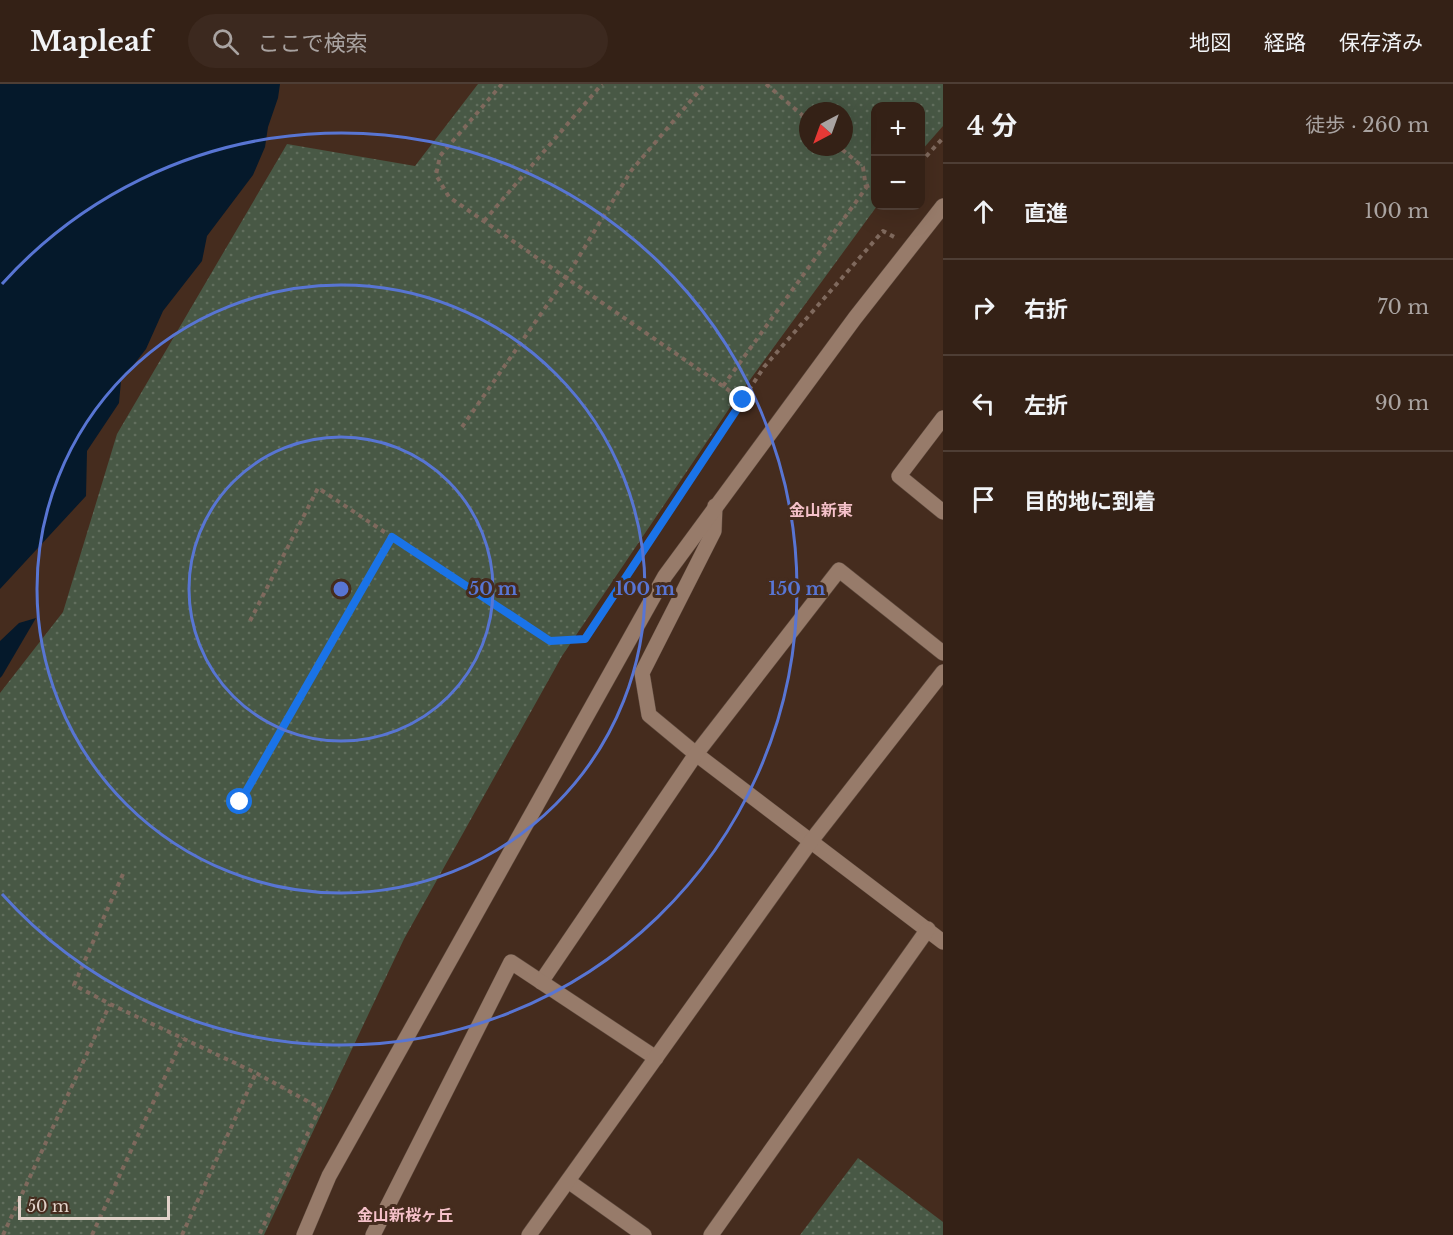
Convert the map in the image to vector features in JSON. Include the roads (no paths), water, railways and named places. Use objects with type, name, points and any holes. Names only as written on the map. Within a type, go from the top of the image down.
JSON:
[{"type":"street","points":[[304,1235],[329,1176],[665,576],[855,318],[943,206]]},
{"type":"street","points":[[943,418],[899,476],[943,512]]},
{"type":"street","points":[[715,506],[714,531],[642,673],[648,715],[943,942]]},
{"type":"street","points":[[541,982],[696,753],[839,570],[943,653]]},
{"type":"street","points":[[529,1235],[811,841],[943,672]]},
{"type":"street","points":[[711,1235],[927,929]]},
{"type":"street","points":[[373,1235],[511,962],[656,1058]]},
{"type":"street","points":[[568,1182],[644,1235]]},
{"type":"water","points":[[0,84],[280,84],[265,147],[253,175],[207,236],[202,261],[163,311],[146,349],[121,381],[119,403],[87,451],[86,496],[0,589]]},
{"type":"water","points":[[36,618],[0,678],[0,641],[19,623]]},
{"type":"district","name":"金山新東","points":[[821,510]]},
{"type":"district","name":"金山新桜ヶ丘","points":[[405,1215]]}]
